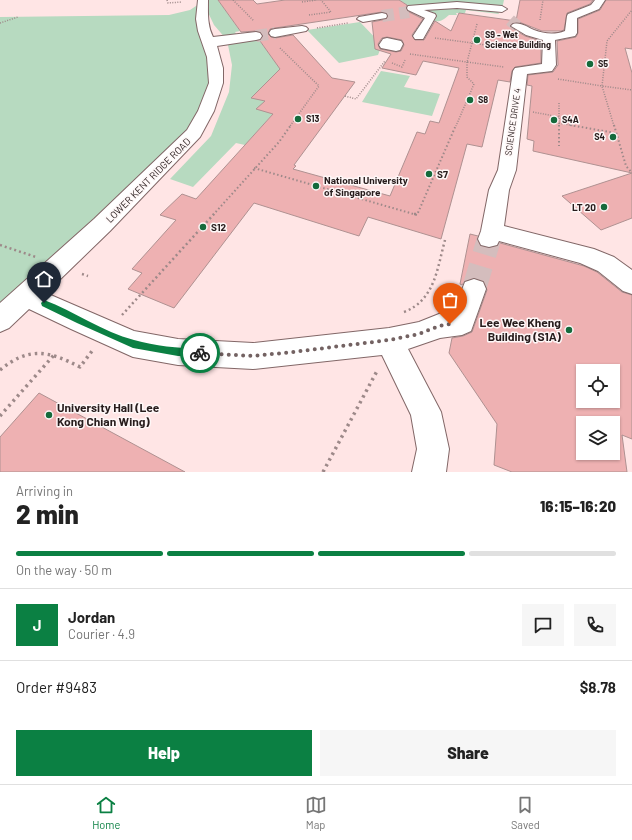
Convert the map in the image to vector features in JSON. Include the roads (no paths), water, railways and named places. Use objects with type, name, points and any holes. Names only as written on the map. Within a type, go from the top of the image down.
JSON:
[{"type":"street","points":[[419,36],[431,16],[421,13],[446,7],[477,8],[499,12],[514,18],[532,34],[549,36],[566,35],[571,33],[572,16],[595,7],[600,0]]},
{"type":"street","name":"LOWER KENT RIDGE ROAD","points":[[0,320],[102,225],[194,133],[206,111],[216,83],[216,41],[204,31],[202,19],[204,1]]},
{"type":"street","points":[[359,20],[382,16]]},
{"type":"street","points":[[275,33],[306,29]]},
{"type":"street","points":[[216,41],[256,30]]},
{"type":"street","name":"SCIENCE DRIVE 4","points":[[549,36],[549,65],[541,70],[520,71],[506,170],[499,190],[491,235],[591,256],[606,264],[632,284]]},
{"type":"street","points":[[26,295],[133,344],[178,352],[253,356],[389,340],[419,334],[439,326],[462,323],[474,289]]},
{"type":"street","points":[[389,340],[426,412],[433,449],[429,472]]},
{"type":"tunnel","points":[[382,16],[409,12]]},
{"type":"tunnel","points":[[510,20],[517,26]]},
{"type":"tunnel","points":[[256,36],[275,33]]},
{"type":"tunnel","points":[[474,289],[489,239]]},
{"type":"place","name":"S9 - Wet Science Building","points":[[477,40]]},
{"type":"place","name":"S5","points":[[590,64]]},
{"type":"place","name":"S8","points":[[470,100]]},
{"type":"place","name":"S13","points":[[298,119]]},
{"type":"place","name":"S4A","points":[[554,120]]},
{"type":"place","name":"S4","points":[[613,137]]},
{"type":"place","name":"S7","points":[[429,174]]},
{"type":"place","name":"National University of Singapore","points":[[316,186]]},
{"type":"place","name":"LT 20","points":[[604,207]]},
{"type":"place","name":"S12","points":[[203,227]]},
{"type":"place","name":"Lee Wee Kheng Building (S1A)","points":[[569,330]]},
{"type":"place","name":"University Hall (Lee Kong Chian Wing)","points":[[49,415]]}]
